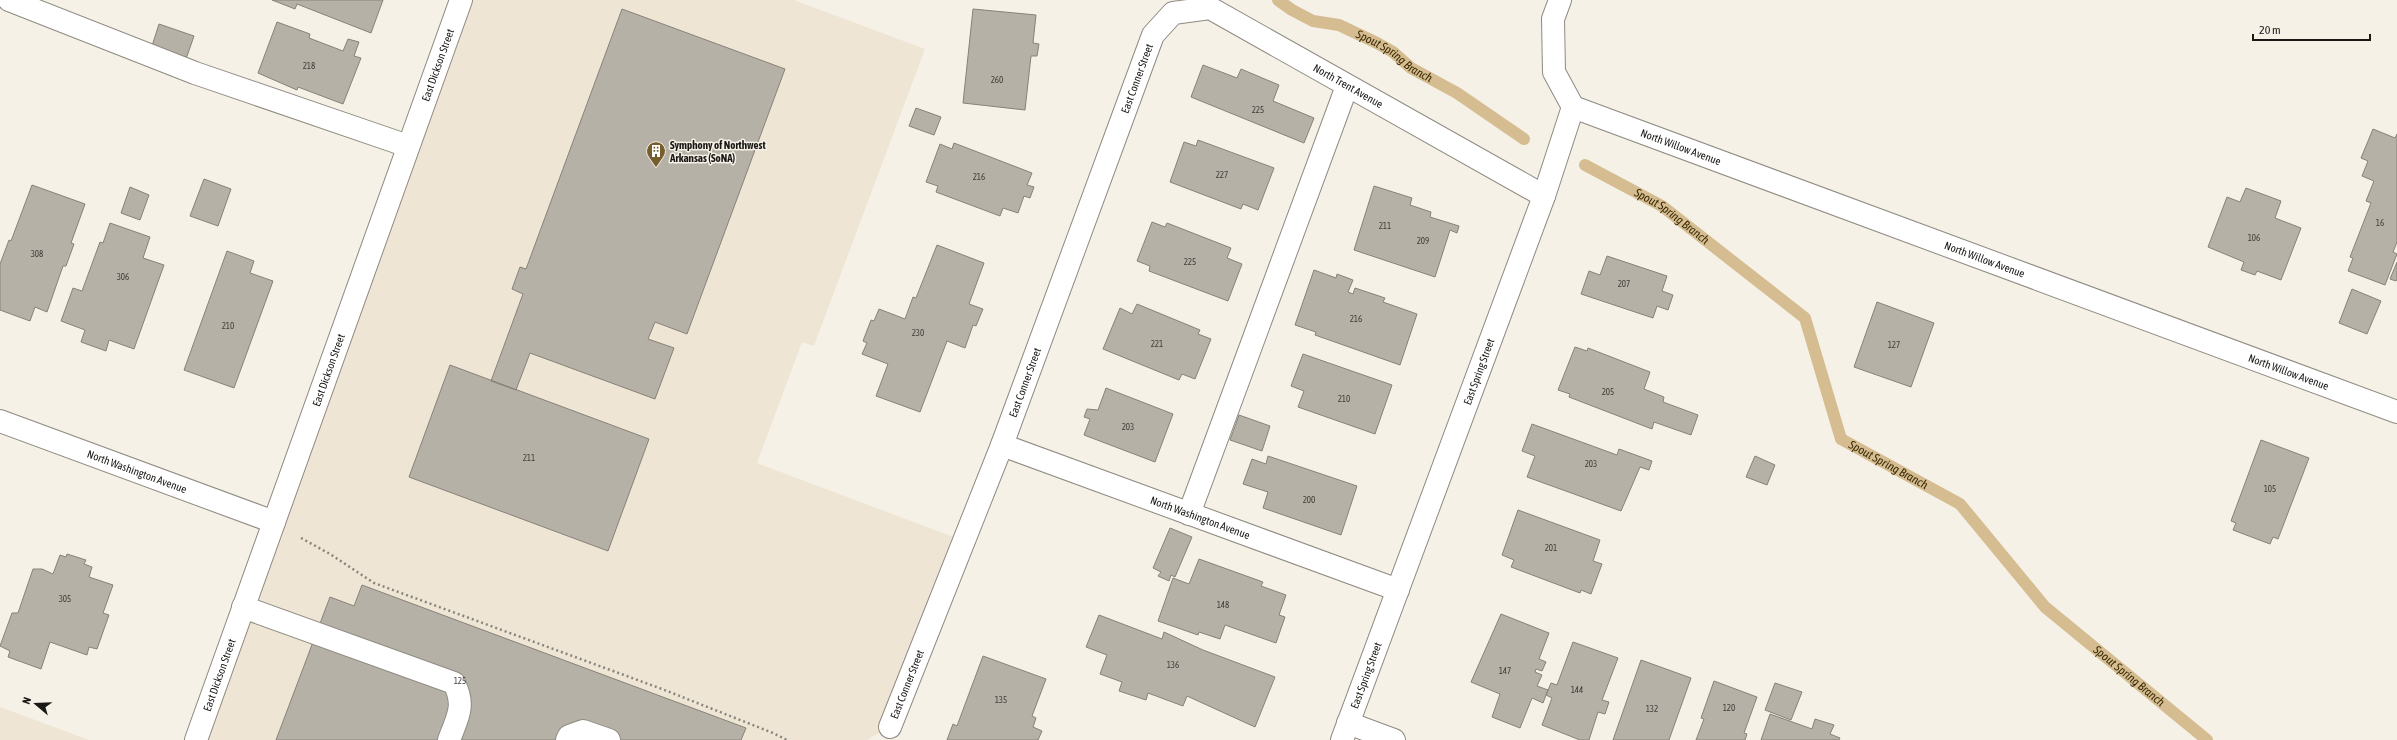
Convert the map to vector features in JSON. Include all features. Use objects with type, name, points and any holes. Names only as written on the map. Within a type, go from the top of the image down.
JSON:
[{"type":"street","points":[[9,0],[195,73],[408,146]]},
{"type":"street","name":"East Dickson Street","points":[[196,740],[460,0]]},
{"type":"street","points":[[1560,0],[1553,19],[1554,72],[1573,107]]},
{"type":"street","name":"North Trent Avenue","points":[[1153,35],[1173,14],[1210,8],[1544,196]]},
{"type":"street","name":"East Conner Street","points":[[890,727],[1002,445],[1153,35]]},
{"type":"street","points":[[1189,514],[1347,86]]},
{"type":"street","name":"East Spring Street","points":[[1345,731],[1544,196],[1573,107]]},
{"type":"street","name":"North Willow Avenue","points":[[1573,107],[2397,412]]},
{"type":"street","name":"North Washington Avenue","points":[[0,421],[274,522]]},
{"type":"street","name":"North Washington Avenue","points":[[1002,445],[1398,590]]},
{"type":"street","points":[[244,607],[454,683],[460,696],[460,710],[449,740]]},
{"type":"street","points":[[567,740],[569,736],[583,731],[609,740]]},
{"type":"street","points":[[1345,731],[1394,740]]},
{"type":"path","points":[[274,522],[330,554],[374,583],[662,688],[773,732],[787,740]]},
{"type":"shaded area","points":[[461,0],[794,0],[925,49],[814,346],[802,342],[757,463],[964,541],[890,727],[867,740],[196,740]]},
{"type":"shaded area","points":[[0,707],[89,740],[0,740]]},
{"type":"building","points":[[272,0],[383,0],[371,33],[297,4],[295,9]]},
{"type":"building","name":"Symphony of Northwest Arkansas (SoNA)","points":[[622,9],[785,69],[687,334],[655,322],[648,339],[674,348],[655,399],[530,353],[516,390],[491,381],[523,294],[512,289],[520,267],[526,269]]},
{"type":"building","points":[[973,9],[1036,15],[1033,43],[1039,44],[1037,56],[1031,56],[1025,110],[963,103]]},
{"type":"building","points":[[277,22],[310,34],[309,38],[343,51],[348,39],[359,42],[354,56],[361,58],[343,104],[298,87],[297,90],[258,73]]},
{"type":"building","points":[[159,24],[194,36],[186,59],[152,46]]},
{"type":"building","points":[[1203,65],[1237,78],[1241,69],[1279,85],[1273,101],[1314,118],[1304,143],[1191,97]]},
{"type":"building","points":[[916,108],[941,117],[934,135],[909,126]]},
{"type":"building","points":[[2373,129],[2395,138],[2397,134],[2397,242],[2393,252],[2397,254],[2385,285],[2348,271],[2353,258],[2350,257],[2371,203],[2366,201],[2374,181],[2362,176],[2368,161],[2361,158]]},
{"type":"building","points":[[1198,140],[1274,168],[1258,210],[1243,204],[1241,209],[1170,182],[1184,142],[1196,146]]},
{"type":"building","points":[[954,143],[1032,173],[1027,185],[1034,187],[1030,198],[1024,196],[1018,213],[1003,208],[1000,216],[936,192],[938,186],[926,182],[940,144],[952,149]]},
{"type":"building","points":[[204,179],[231,189],[218,226],[190,216]]},
{"type":"building","points":[[32,185],[85,204],[71,243],[74,244],[66,266],[63,266],[47,312],[35,307],[30,321],[0,310],[0,264],[9,240],[11,241]]},
{"type":"building","points":[[1374,186],[1412,198],[1410,205],[1431,212],[1430,217],[1459,226],[1457,233],[1450,230],[1435,277],[1354,250]]},
{"type":"building","points":[[130,187],[149,195],[140,220],[121,213]]},
{"type":"building","points":[[2246,188],[2281,201],[2275,218],[2301,228],[2281,280],[2257,271],[2255,275],[2241,270],[2244,262],[2208,247],[2227,197],[2240,202]]},
{"type":"building","points":[[1152,222],[1165,227],[1167,223],[1231,248],[1227,258],[1242,264],[1228,301],[1149,271],[1150,266],[1137,261]]},
{"type":"building","points":[[110,223],[150,237],[143,258],[164,265],[134,349],[109,340],[106,351],[81,342],[85,330],[61,321],[73,288],[82,291],[100,242],[103,243]]},
{"type":"building","points":[[937,245],[984,263],[969,304],[983,309],[976,326],[973,325],[965,348],[947,341],[920,412],[876,396],[888,364],[862,354],[867,343],[863,341],[871,320],[874,321],[879,309],[905,319],[913,297],[916,298]]},
{"type":"building","points":[[227,251],[254,261],[250,273],[273,281],[234,388],[184,370]]},
{"type":"building","points":[[1607,256],[1667,276],[1662,291],[1673,295],[1668,310],[1657,306],[1653,318],[1581,294],[1589,271],[1600,275]]},
{"type":"building","points":[[2397,262],[2397,279],[2396,281],[2390,279]]},
{"type":"building","points":[[1314,270],[1336,278],[1337,274],[1353,280],[1348,292],[1353,294],[1355,288],[1385,298],[1383,302],[1417,314],[1400,365],[1315,335],[1316,332],[1295,325]]},
{"type":"building","points":[[2352,289],[2381,301],[2367,334],[2339,323]]},
{"type":"building","points":[[1877,302],[1934,323],[1911,387],[1854,367]]},
{"type":"building","points":[[1137,304],[1200,330],[1198,334],[1211,339],[1195,379],[1182,374],[1179,380],[1103,349],[1120,308],[1132,314]]},
{"type":"building","points":[[1575,347],[1587,351],[1588,348],[1650,372],[1644,389],[1664,397],[1663,402],[1698,415],[1691,435],[1654,422],[1652,429],[1569,397],[1570,394],[1558,390]]},
{"type":"building","points":[[1303,354],[1392,385],[1375,434],[1298,407],[1304,391],[1291,386]]},
{"type":"building","points":[[450,365],[649,439],[608,551],[409,477]]},
{"type":"building","points":[[1106,388],[1173,414],[1155,462],[1084,435],[1090,419],[1084,417],[1087,409],[1098,410]]},
{"type":"building","points":[[1239,415],[1270,426],[1262,451],[1230,440]]},
{"type":"building","points":[[1532,424],[1617,455],[1619,449],[1652,461],[1649,470],[1640,467],[1621,511],[1527,477],[1535,456],[1522,451]]},
{"type":"building","points":[[2261,440],[2309,458],[2278,539],[2273,537],[2270,544],[2233,530],[2236,523],[2231,521]]},
{"type":"building","points":[[1268,456],[1357,486],[1341,535],[1263,508],[1268,492],[1243,484],[1252,459],[1266,464]]},
{"type":"building","points":[[1755,456],[1775,465],[1767,485],[1746,477]]},
{"type":"building","points":[[1518,510],[1600,540],[1593,561],[1602,564],[1591,594],[1581,590],[1580,593],[1511,567],[1514,560],[1502,555]]},
{"type":"building","points":[[1170,528],[1192,537],[1175,577],[1171,575],[1169,581],[1158,576],[1161,572],[1153,568]]},
{"type":"building","points":[[67,554],[86,560],[84,564],[92,567],[89,577],[113,585],[103,613],[109,615],[97,649],[89,647],[87,655],[50,642],[41,669],[8,657],[10,651],[0,646],[12,613],[18,613],[33,569],[42,569],[53,574],[60,555],[66,557]]},
{"type":"building","points":[[1199,559],[1263,582],[1261,586],[1286,595],[1279,615],[1285,617],[1276,643],[1225,625],[1220,639],[1199,632],[1198,635],[1158,621],[1173,578],[1189,584]]},
{"type":"building","points":[[362,585],[746,728],[741,740],[276,740],[330,597],[354,606]]},
{"type":"building","points":[[1501,614],[1549,633],[1539,659],[1546,662],[1542,671],[1536,669],[1535,672],[1542,675],[1537,686],[1548,690],[1543,703],[1532,698],[1520,728],[1492,717],[1500,694],[1471,682]]},
{"type":"building","points":[[1099,615],[1162,639],[1164,632],[1203,650],[1275,677],[1255,727],[1187,696],[1183,706],[1148,693],[1146,700],[1119,691],[1122,682],[1100,674],[1107,655],[1086,647]]},
{"type":"building","points":[[1573,642],[1618,658],[1602,700],[1609,702],[1605,714],[1598,712],[1589,740],[1580,740],[1542,725],[1552,698],[1546,695],[1551,683],[1557,685]]},
{"type":"building","points":[[983,656],[1046,679],[1032,716],[1036,718],[1033,727],[1042,731],[1038,740],[947,740],[953,724],[957,726]]},
{"type":"building","points":[[1641,660],[1691,678],[1669,740],[1613,740]]},
{"type":"building","points":[[1714,681],[1757,697],[1744,733],[1747,734],[1745,740],[1696,740],[1704,719],[1701,718]]},
{"type":"building","points":[[1775,683],[1802,692],[1791,720],[1765,710]]},
{"type":"building","points":[[1770,714],[1812,729],[1815,719],[1834,725],[1830,734],[1840,738],[1839,740],[1761,740]]},
{"type":"waterway","name":"Spout Spring Branch","points":[[1278,0],[1292,10],[1313,21],[1339,25],[1393,52],[1411,68],[1457,93],[1524,139]]},
{"type":"waterway","name":"Spout Spring Branch","points":[[1585,165],[1662,206],[1805,318],[1841,439],[1960,504],[2045,607],[2207,740]]},
{"type":"place","name":"Symphony of Northwest Arkansas (SoNA)","points":[[656,168]]}]
